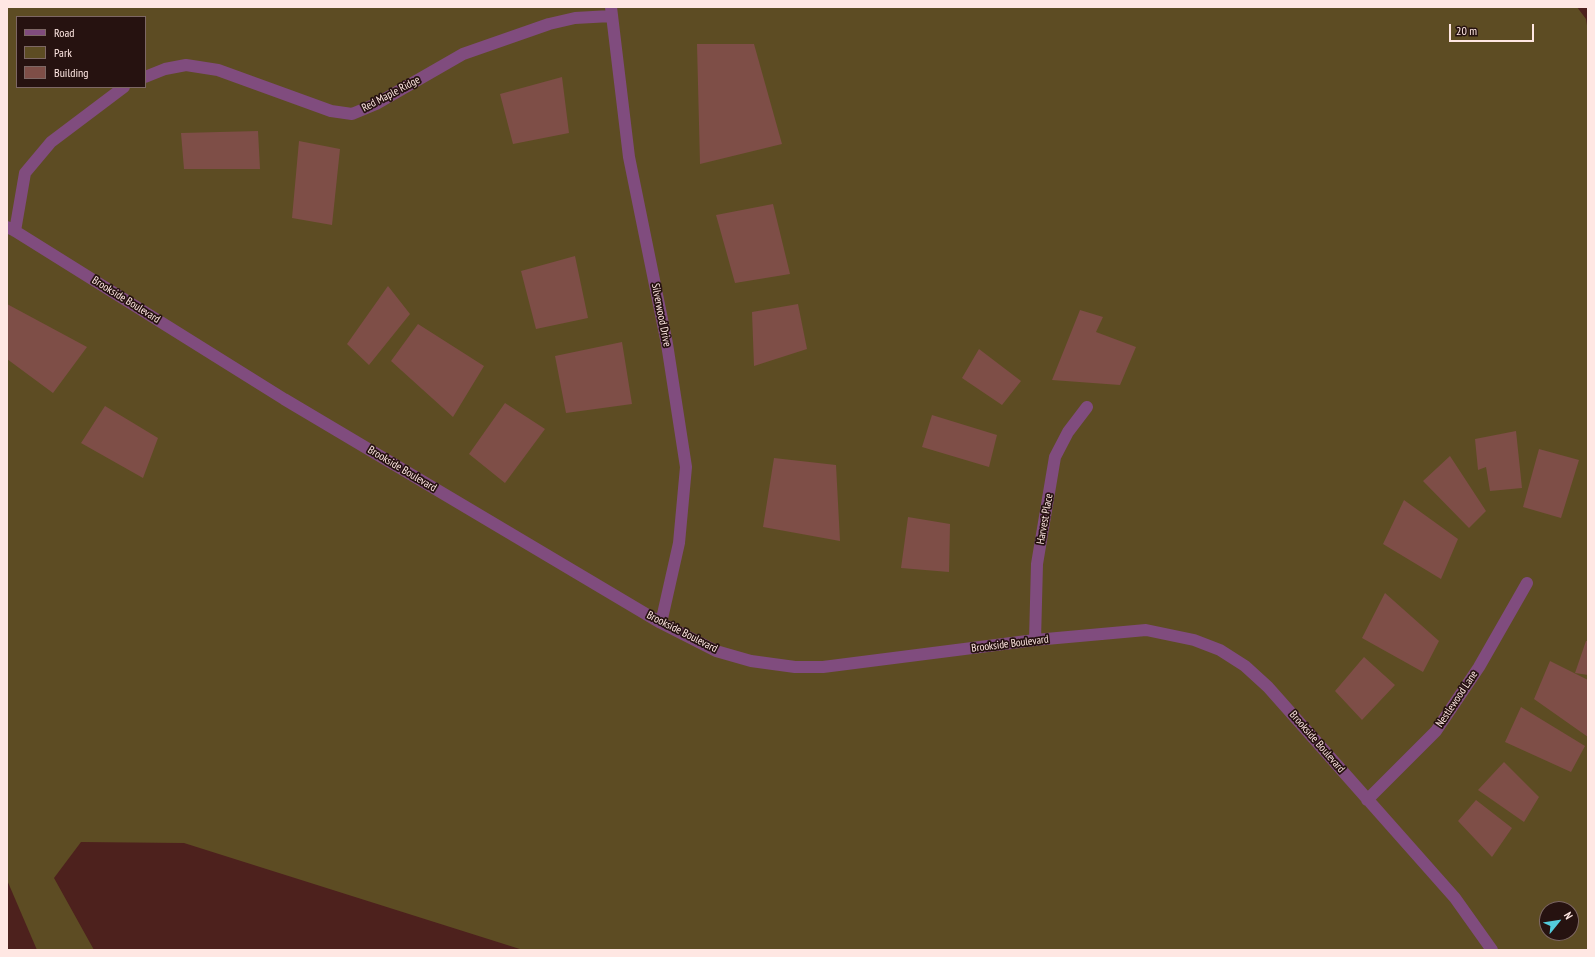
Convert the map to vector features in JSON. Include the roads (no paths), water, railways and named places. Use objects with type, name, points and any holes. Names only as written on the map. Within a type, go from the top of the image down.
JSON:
[{"type":"street","name":"Red Maple Ridge","points":[[146,77],[165,69],[186,65],[218,70],[331,111],[352,114],[376,104],[463,54],[549,24],[611,11]]},
{"type":"street","name":"Silverwood Drive","points":[[611,11],[629,157],[667,344],[686,467],[679,543],[661,623]]},
{"type":"street","points":[[11,229],[25,173],[51,142],[123,88]]},
{"type":"street","name":"Brookside Boulevard","points":[[11,229],[284,399],[661,623],[716,651],[751,661],[795,667],[823,667],[1035,640],[1146,630],[1194,640],[1220,650],[1245,666],[1268,687],[1455,898],[1492,950]]},
{"type":"street","name":"Harvest Place","points":[[1035,640],[1037,564],[1055,458],[1068,432],[1087,407]]},
{"type":"street","name":"Nestlewood Lane","points":[[1367,800],[1436,731],[1479,667],[1526,583]]}]
